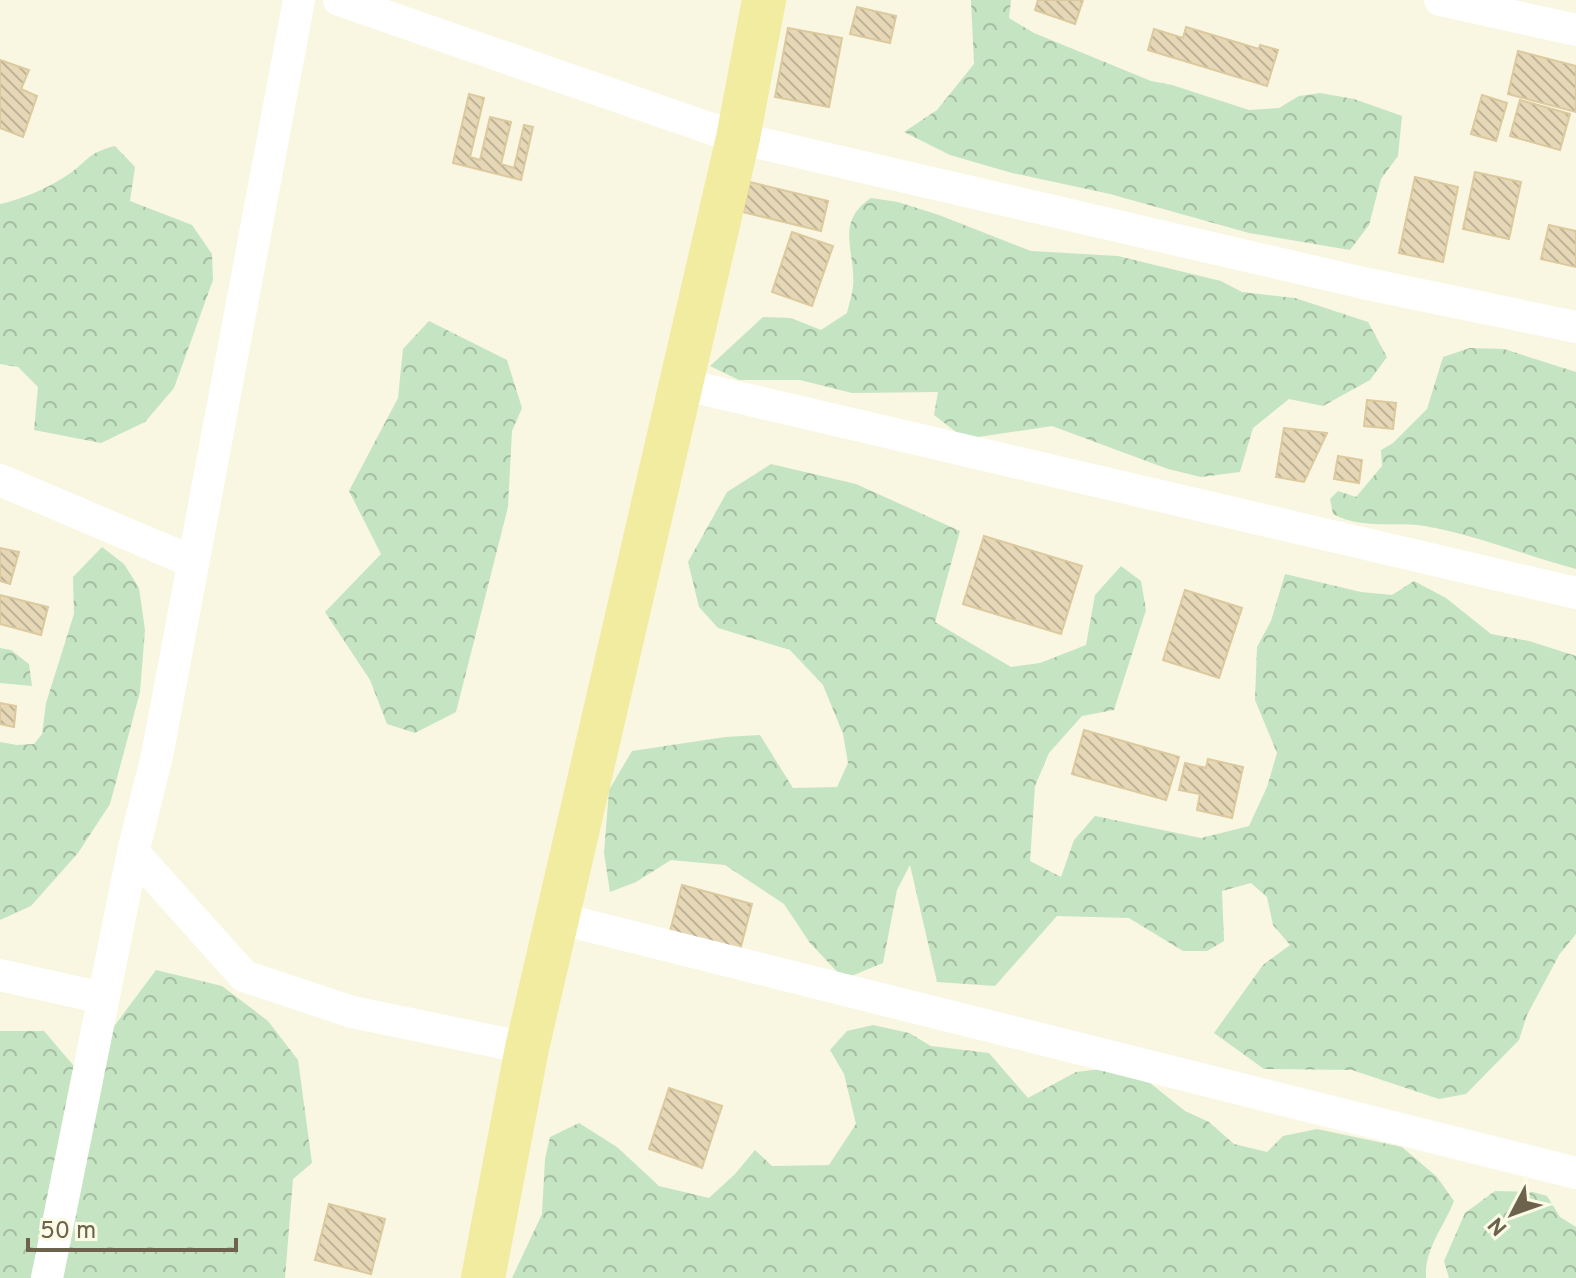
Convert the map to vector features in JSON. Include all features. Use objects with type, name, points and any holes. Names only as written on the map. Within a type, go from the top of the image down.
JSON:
[{"type":"main road","points":[[483,1278],[527,1048],[738,138],[764,0]]},
{"type":"street","points":[[47,1278],[133,852],[157,756],[299,0]]},
{"type":"street","points":[[339,0],[738,138],[1347,280],[1576,327]]},
{"type":"street","points":[[1440,0],[1576,30]]},
{"type":"street","points":[[681,384],[1576,593]]},
{"type":"street","points":[[0,480],[193,562]]},
{"type":"street","points":[[133,852],[244,976],[352,1012],[527,1048]]},
{"type":"street","points":[[557,918],[1576,1173]]},
{"type":"street","points":[[0,975],[103,998]]},
{"type":"green space","points":[[971,0],[1011,0],[1009,18],[1034,33],[1151,81],[1249,110],[1279,108],[1299,96],[1320,93],[1354,99],[1402,116],[1398,156],[1381,179],[1369,225],[1350,250],[1249,233],[1110,194],[1012,173],[950,155],[904,132],[937,110],[974,64]]},
{"type":"green space","points":[[115,146],[135,167],[130,201],[192,225],[212,254],[213,280],[174,388],[145,422],[101,443],[34,430],[38,387],[18,367],[0,364],[0,204],[42,189],[66,176],[93,155]]},
{"type":"green space","points":[[871,198],[898,202],[939,215],[1031,251],[1118,256],[1221,281],[1242,292],[1295,298],[1368,322],[1387,357],[1370,380],[1323,406],[1289,399],[1253,428],[1240,472],[1201,477],[1168,469],[1052,426],[965,439],[934,415],[938,392],[852,393],[800,380],[739,380],[710,366],[763,317],[791,318],[821,330],[847,313],[853,287],[850,228],[853,217]]},
{"type":"green space","points":[[429,321],[507,360],[522,408],[512,431],[508,507],[456,712],[415,733],[387,724],[370,680],[325,612],[381,554],[349,491],[398,398],[403,349]]},
{"type":"green space","points":[[1470,348],[1504,349],[1576,372],[1576,569],[1444,530],[1355,522],[1333,514],[1330,499],[1338,491],[1356,497],[1382,466],[1381,450],[1393,443],[1427,409],[1443,357]]},
{"type":"green space","points":[[771,464],[856,484],[960,531],[935,622],[1011,667],[1040,663],[1086,645],[1095,595],[1121,566],[1141,581],[1146,610],[1114,710],[1082,716],[1049,753],[1035,786],[1030,861],[1061,877],[1074,840],[1095,816],[1201,838],[1249,826],[1267,787],[1277,753],[1255,700],[1257,647],[1271,621],[1285,574],[1361,592],[1392,595],[1414,581],[1446,598],[1491,634],[1529,641],[1576,656],[1576,934],[1559,955],[1527,1015],[1519,1040],[1466,1094],[1439,1099],[1352,1070],[1264,1069],[1214,1033],[1263,965],[1290,945],[1273,925],[1267,897],[1251,883],[1222,891],[1224,941],[1207,951],[1183,951],[1129,918],[1057,916],[995,986],[937,982],[910,865],[897,890],[883,963],[844,979],[810,943],[784,904],[725,865],[671,860],[636,882],[610,892],[604,853],[609,790],[632,751],[760,735],[793,788],[837,787],[848,763],[843,734],[823,685],[790,650],[718,628],[699,607],[688,562],[727,492]]},
{"type":"green space","points":[[102,547],[124,564],[139,588],[145,630],[140,692],[110,804],[78,853],[31,906],[0,920],[0,742],[34,744],[42,734],[46,703],[74,614],[73,577]]},
{"type":"green space","points":[[0,648],[11,650],[29,664],[32,686],[0,683]]},
{"type":"green space","points":[[156,970],[222,986],[268,1021],[298,1060],[312,1163],[293,1179],[285,1278],[0,1278],[0,1031],[44,1031],[73,1065],[89,1060]]},
{"type":"green space","points":[[873,1025],[909,1033],[931,1046],[989,1053],[1028,1098],[1076,1072],[1101,1069],[1150,1083],[1185,1111],[1209,1122],[1234,1144],[1267,1152],[1283,1136],[1317,1129],[1402,1147],[1437,1177],[1454,1201],[1431,1248],[1426,1278],[512,1278],[542,1214],[545,1159],[550,1137],[579,1123],[617,1147],[659,1186],[709,1198],[755,1150],[772,1166],[829,1165],[856,1124],[844,1074],[830,1050],[847,1031]]},
{"type":"green space","points":[[1495,1191],[1533,1192],[1547,1196],[1560,1217],[1576,1227],[1576,1278],[1449,1278],[1444,1261],[1465,1213]]},
{"type":"building","points":[[1038,0],[1083,0],[1075,24],[1035,10]]},
{"type":"building","points":[[857,7],[896,16],[890,43],[850,34]]},
{"type":"building","points":[[1186,27],[1259,49],[1260,45],[1278,50],[1267,86],[1148,50],[1154,29],[1183,38]]},
{"type":"building","points":[[788,28],[842,38],[829,107],[775,97]]},
{"type":"building","points":[[1518,51],[1576,66],[1576,112],[1508,94]]},
{"type":"building","points":[[0,60],[29,70],[21,89],[37,96],[23,137],[0,128]]},
{"type":"building","points":[[469,94],[484,98],[470,157],[480,160],[490,117],[511,122],[501,164],[514,168],[524,125],[533,127],[521,180],[453,163]]},
{"type":"building","points":[[1482,95],[1507,103],[1496,141],[1471,134]]},
{"type":"building","points":[[1520,100],[1570,114],[1560,150],[1510,136]]},
{"type":"building","points":[[1475,172],[1521,182],[1509,239],[1463,229]]},
{"type":"building","points":[[1415,177],[1458,187],[1443,262],[1399,253]]},
{"type":"building","points":[[750,182],[828,201],[821,231],[743,212]]},
{"type":"building","points":[[1549,225],[1576,231],[1576,267],[1541,259]]},
{"type":"building","points":[[792,232],[833,246],[812,306],[772,292]]},
{"type":"building","points":[[1367,400],[1396,403],[1393,429],[1364,426]]},
{"type":"building","points":[[1284,428],[1327,433],[1304,482],[1276,477]]},
{"type":"building","points":[[1338,456],[1362,460],[1359,483],[1334,479]]},
{"type":"building","points":[[984,536],[1082,566],[1061,634],[963,604]]},
{"type":"building","points":[[0,548],[19,552],[10,584],[0,581]]},
{"type":"building","points":[[1185,590],[1242,608],[1219,678],[1163,660]]},
{"type":"building","points":[[0,595],[48,607],[41,635],[0,624]]},
{"type":"building","points":[[0,703],[16,706],[14,727],[0,724]]},
{"type":"building","points":[[1084,730],[1179,757],[1166,800],[1072,774]]},
{"type":"building","points":[[1208,759],[1243,767],[1232,818],[1197,810],[1200,794],[1179,790],[1185,763],[1206,768]]},
{"type":"building","points":[[682,885],[752,904],[738,958],[668,939]]},
{"type":"building","points":[[669,1088],[722,1106],[702,1168],[649,1149]]},
{"type":"building","points":[[329,1204],[385,1219],[371,1274],[315,1260]]}]
